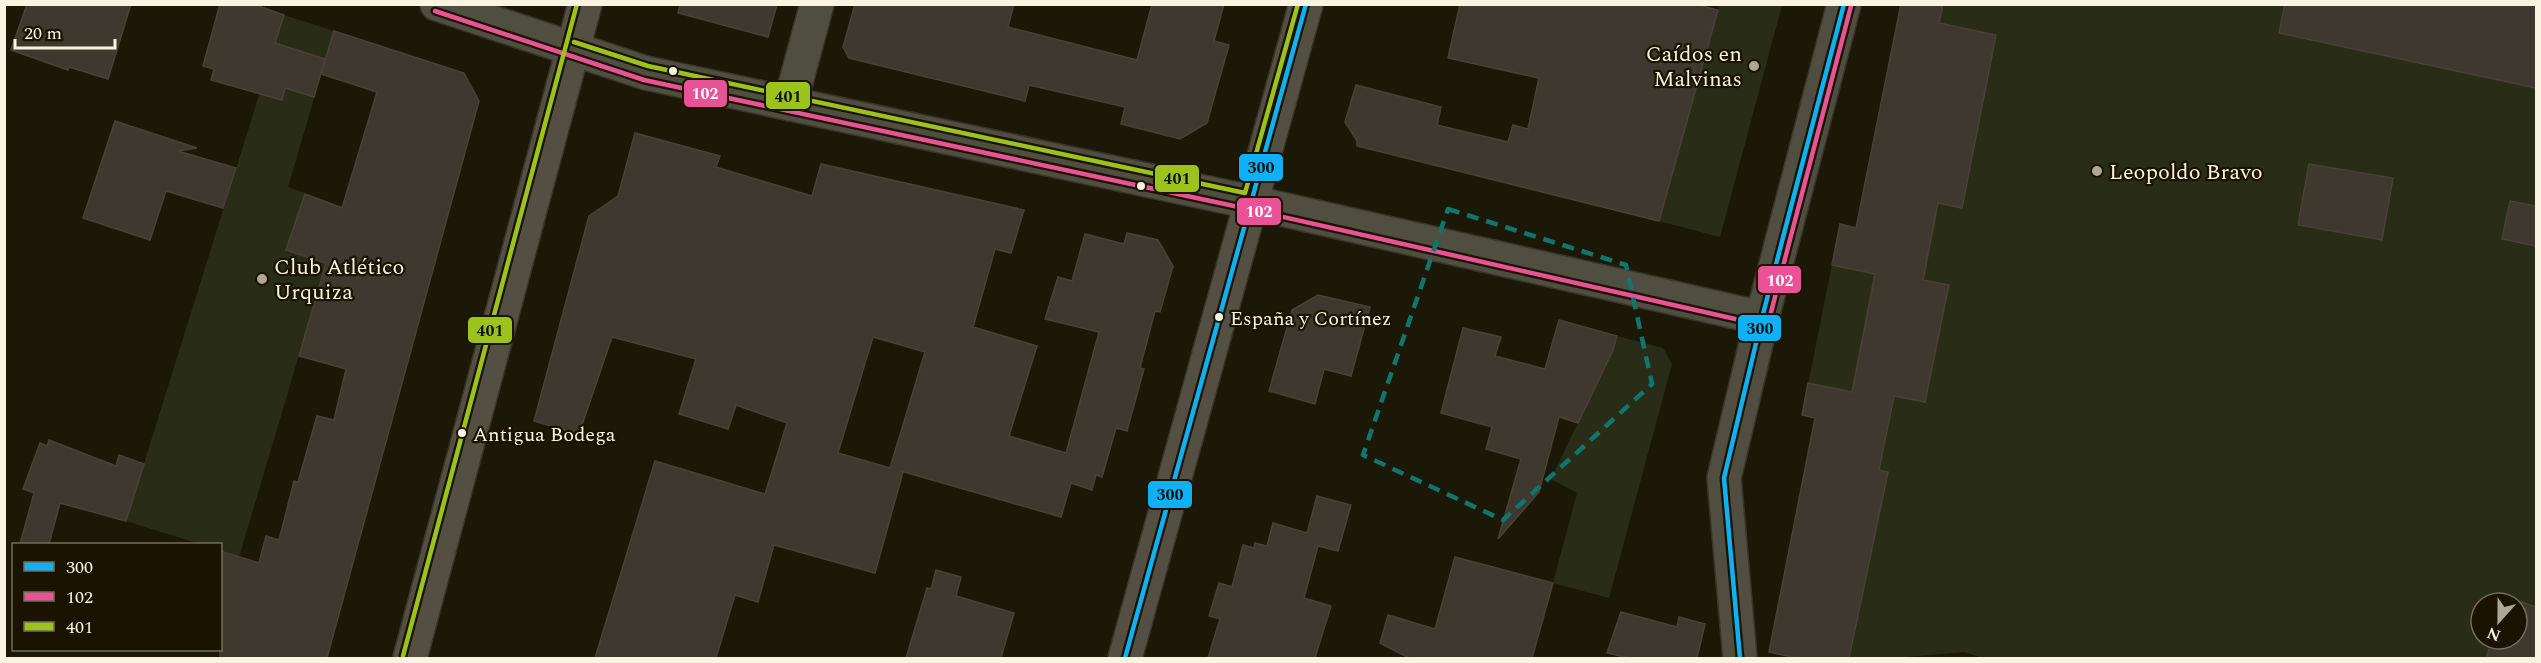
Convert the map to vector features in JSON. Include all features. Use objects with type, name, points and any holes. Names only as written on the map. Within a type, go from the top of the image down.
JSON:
[{"type":"main road","points":[[410,658],[585,4]]},
{"type":"main road","points":[[1125,658],[1306,4]]},
{"type":"street","points":[[437,4],[646,73],[1250,202],[1762,318]]},
{"type":"street","points":[[790,104],[818,4]]},
{"type":"street","points":[[1740,658],[1724,478],[1762,318],[1844,4]]},
{"type":"highlighted area","points":[[1448,209],[1626,265],[1652,384],[1503,520],[1363,455]]},
{"type":"green space","points":[[1932,4],[1942,7],[1943,4],[2536,5],[2536,658],[1983,658],[1964,652],[1895,658],[1796,658],[1769,652],[1815,418],[1802,415],[1840,224],[1856,227],[1901,5]]},
{"type":"green space","points":[[1720,5],[1782,5],[1720,237],[1659,221]]},
{"type":"green space","name":"Club Atlético Urquiza","points":[[284,15],[334,31],[288,187],[343,207],[239,557],[222,551],[222,543],[197,543],[126,521]]},
{"type":"green space","points":[[1617,336],[1663,348],[1672,364],[1609,598],[1553,583],[1577,493],[1551,479],[1613,349]]},
{"type":"building","points":[[27,4],[131,4],[108,79],[69,67],[68,70],[11,50]]},
{"type":"building","points":[[220,4],[253,4],[284,15],[275,43],[325,59],[314,97],[285,88],[282,100],[211,80],[214,69],[203,66]]},
{"type":"building","points":[[680,4],[777,4],[768,37],[678,13]]},
{"type":"building","points":[[855,4],[1014,4],[1008,27],[1137,60],[1152,4],[1224,4],[1214,41],[1229,45],[1207,123],[1180,139],[1121,124],[1125,107],[1029,85],[1025,101],[849,58],[843,47]]},
{"type":"building","points":[[1460,4],[1694,4],[1718,10],[1659,221],[1357,146],[1357,141],[1345,122],[1356,85],[1441,107],[1437,125],[1508,142],[1513,125],[1528,129],[1539,78],[1448,58]]},
{"type":"building","points":[[1901,4],[1943,4],[1939,23],[1996,35],[1962,208],[1938,203],[1923,280],[1949,285],[1925,402],[1894,396],[1879,470],[1888,472],[1849,658],[1796,658],[1769,652],[1815,418],[1802,415],[1808,383],[1852,392],[1875,274],[1832,265],[1840,224],[1856,228]]},
{"type":"building","points":[[2285,4],[2536,4],[2536,88],[2279,33]]},
{"type":"building","points":[[334,31],[464,73],[479,101],[327,658],[220,658],[220,651],[222,651],[222,552],[259,563],[266,536],[279,540],[294,481],[298,482],[317,416],[334,420],[346,369],[299,356],[326,263],[286,250],[305,194],[342,208],[377,92],[321,74]]},
{"type":"building","points":[[115,121],[197,148],[178,151],[236,168],[223,208],[166,191],[150,240],[83,218]]},
{"type":"building","points":[[635,133],[720,156],[716,167],[812,196],[821,164],[1024,210],[1011,253],[995,249],[973,327],[1037,346],[1009,436],[1066,453],[1099,332],[1045,319],[1058,277],[1072,281],[1085,234],[1124,244],[1127,233],[1158,240],[1173,266],[1160,312],[1155,311],[1140,368],[1144,369],[1127,431],[1116,428],[1102,477],[1096,475],[1092,490],[1071,483],[1061,517],[901,471],[903,472],[875,573],[774,545],[758,602],[735,595],[716,658],[595,658],[655,461],[765,494],[787,423],[736,405],[728,429],[679,414],[696,359],[612,337],[579,434],[534,421],[589,216],[618,196]],"holes":[[[873,337],[925,352],[890,468],[838,453]]]},
{"type":"building","points":[[2309,164],[2393,178],[2382,240],[2298,225]]},
{"type":"building","points":[[2510,201],[2536,206],[2536,246],[2502,239]]},
{"type":"building","points":[[1318,295],[1370,307],[1351,376],[1324,369],[1315,404],[1269,391],[1292,310]]},
{"type":"building","points":[[1559,320],[1617,336],[1613,350],[1578,423],[1559,417],[1539,492],[1498,539],[1521,459],[1486,449],[1492,427],[1441,413],[1463,328],[1501,337],[1495,356],[1545,369]]},
{"type":"building","points":[[49,440],[116,466],[119,455],[144,464],[126,521],[60,503],[49,543],[20,543],[34,493],[23,489],[40,443],[47,446]]},
{"type":"building","points":[[1317,496],[1351,505],[1338,551],[1318,546],[1304,598],[1331,606],[1315,658],[1208,658],[1220,619],[1209,616],[1219,583],[1232,587],[1243,545],[1254,548],[1255,543],[1267,546],[1273,523],[1307,533]]},
{"type":"building","points":[[1455,557],[1553,583],[1532,658],[1409,658],[1380,643],[1388,615],[1435,629]]},
{"type":"building","points":[[936,570],[961,577],[956,596],[1014,613],[1001,658],[906,658],[927,588],[931,589]]},
{"type":"building","points":[[2529,604],[2536,607],[2536,658],[2486,658],[2489,651],[2529,651]]},
{"type":"building","points":[[1621,612],[1677,627],[1679,617],[1705,624],[1697,658],[1629,658],[1607,653]]},
{"type":"transit line","name":"401","points":[[403,656],[577,4]]},
{"type":"transit line","name":"401","points":[[574,42],[648,66],[1245,193],[1298,4]]},
{"type":"transit line","name":"300","points":[[1125,658],[1306,4]]},
{"type":"transit line","name":"300","points":[[1740,658],[1724,478],[1762,318],[1844,4]]},
{"type":"transit line","name":"102","points":[[435,11],[644,80],[1248,209],[1762,325],[1769,320],[1851,6]]},
{"type":"place","name":"Caídos en Malvinas","points":[[1754,66]]},
{"type":"place","name":"Leopoldo Bravo","points":[[2097,171]]},
{"type":"place","name":"Club Atlético Urquiza","points":[[262,279]]},
{"type":"place","name":"España y Cortínez","points":[[1219,317]]},
{"type":"place","name":"Antigua Bodega","points":[[462,433]]}]
